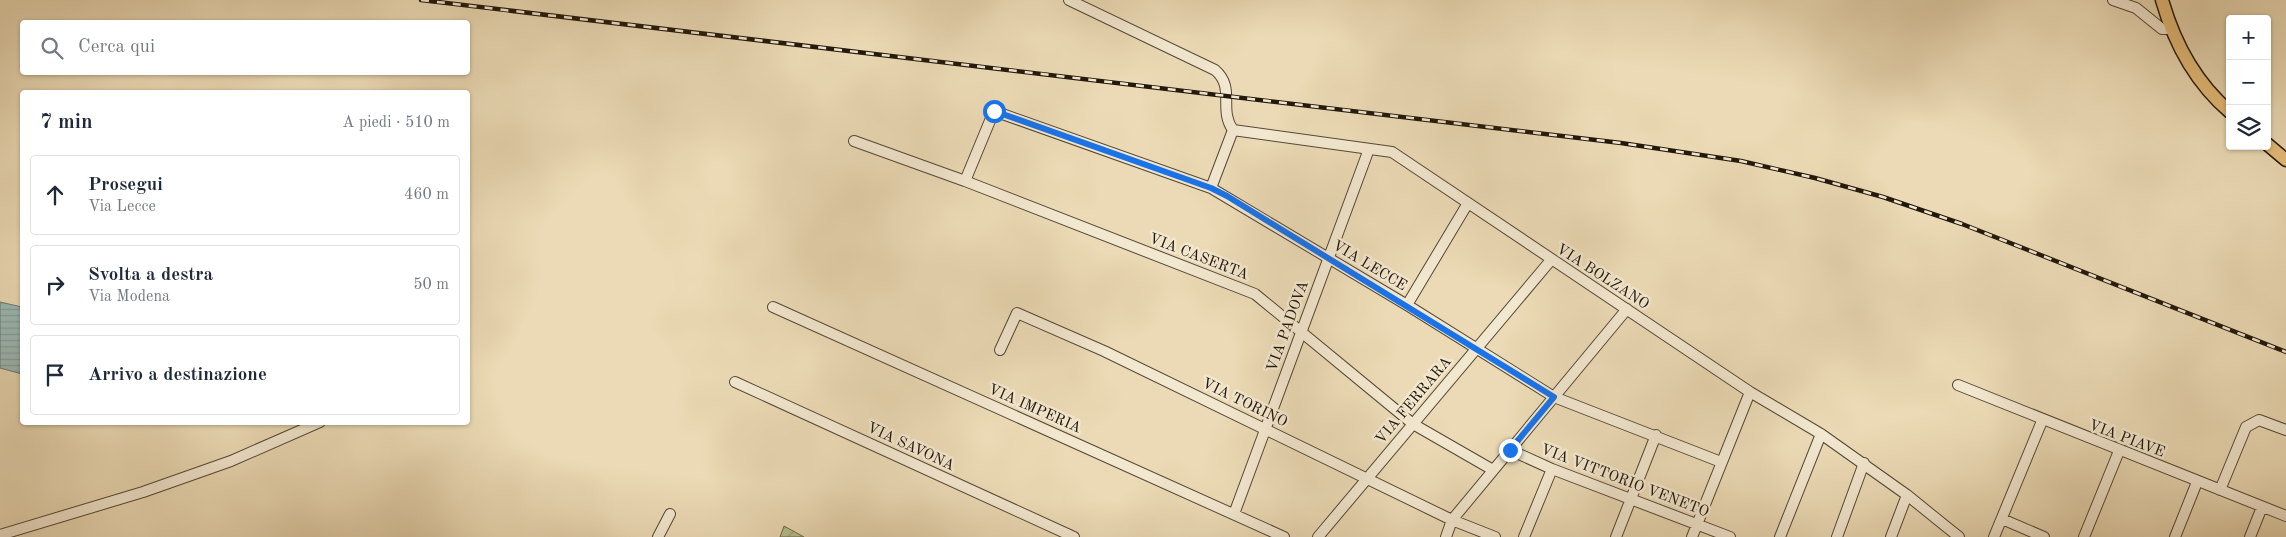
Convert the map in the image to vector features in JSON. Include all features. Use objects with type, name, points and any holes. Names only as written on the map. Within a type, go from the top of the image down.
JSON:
[{"type":"main road","points":[[2162,0],[2170,28],[2188,63],[2216,100],[2226,109]]},
{"type":"main road","points":[[2271,147],[2286,160]]},
{"type":"street","points":[[1069,0],[1215,70],[1224,81],[1226,114],[1233,130],[1211,188]]},
{"type":"street","points":[[2113,0],[2136,8],[2162,29],[2170,28]]},
{"type":"street","name":"VIA LECCE","points":[[965,181],[994,111],[1211,188],[1407,305],[1554,397],[1656,435],[1721,462]]},
{"type":"street","name":"VIA BOLZANO","points":[[1233,130],[1392,152],[1750,392],[1821,434],[1864,463],[1959,537]]},
{"type":"street","name":"VIA CASERTA","points":[[854,141],[965,181],[1255,294],[1413,424],[1493,470]]},
{"type":"street","name":"VIA PADOVA","points":[[1234,514],[1369,149]]},
{"type":"street","points":[[1407,305],[1468,203]]},
{"type":"street","name":"VIA FERRARA","points":[[1318,537],[1551,260]]},
{"type":"street","name":"VIA IMPERIA","points":[[773,306],[1284,537]]},
{"type":"street","points":[[1446,537],[1452,520],[1627,309]]},
{"type":"street","name":"VIA TORINO","points":[[1000,350],[1017,313],[1104,351],[1266,428],[1452,520],[1495,537]]},
{"type":"street","name":"VIA SAVONA","points":[[735,382],[1074,537]]},
{"type":"street","name":"VIA PIAVE","points":[[1958,386],[2042,421],[2286,516]]},
{"type":"street","points":[[1692,537],[1750,392]]},
{"type":"street","points":[[2220,490],[2246,427],[2259,420],[2286,430]]},
{"type":"street","points":[[1994,537],[2042,421]]},
{"type":"street","points":[[0,535],[143,492],[231,461],[313,425]]},
{"type":"street","points":[[1780,537],[1821,434]]},
{"type":"street","points":[[1616,537],[1656,435]]},
{"type":"street","name":"VIA VITTORIO VENETO","points":[[1510,450],[1552,469],[1730,537]]},
{"type":"street","points":[[2084,537],[2119,451]]},
{"type":"street","points":[[1837,537],[1864,463]]},
{"type":"street","points":[[1524,537],[1552,469]]},
{"type":"street","points":[[2175,537],[2197,482]]},
{"type":"street","points":[[1891,537],[1907,495]]},
{"type":"street","points":[[2250,537],[2262,507]]},
{"type":"street","points":[[658,537],[670,514]]},
{"type":"street","points":[[2002,520],[2044,537]]},
{"type":"green space","points":[[784,526],[804,537],[780,537]]},
{"type":"water","points":[[0,302],[20,307],[20,373],[0,368]]},
{"type":"railway","points":[[421,0],[1621,143],[1741,161],[1815,178],[1883,197],[1962,224],[2286,352]]},
{"type":"route","points":[[994,111],[1211,188],[1227,196],[1554,397],[1510,450]]}]
